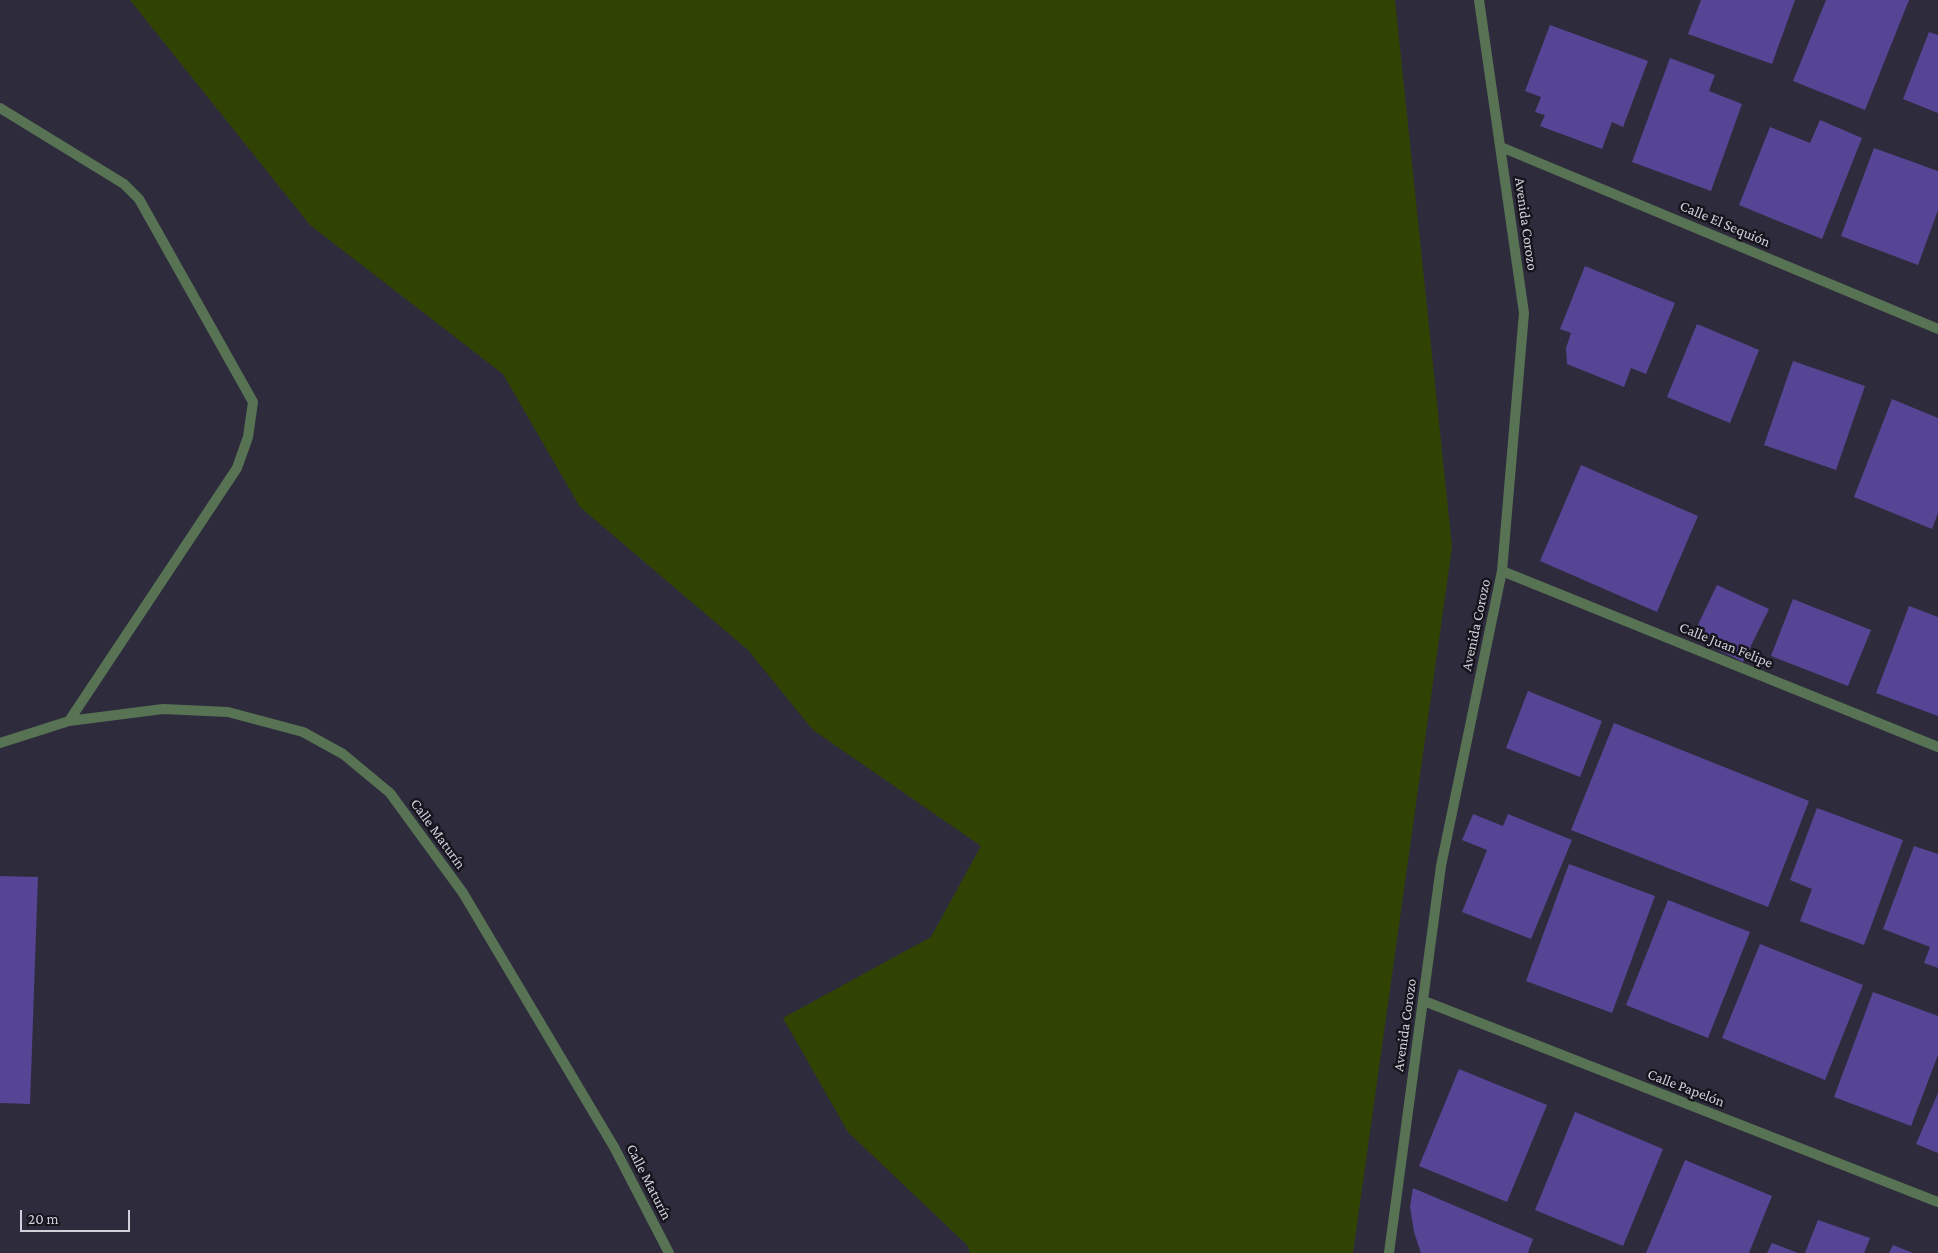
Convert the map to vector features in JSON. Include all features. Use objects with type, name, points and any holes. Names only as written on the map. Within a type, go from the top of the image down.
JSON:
[{"type":"street","name":"Avenida Corozo","points":[[1389,1253],[1441,866],[1502,571],[1524,313],[1479,0]]},
{"type":"street","points":[[0,108],[124,184],[139,199],[253,402],[248,437],[237,468],[69,721]]},
{"type":"street","name":"Calle El Sequión","points":[[1501,147],[1938,329]]},
{"type":"street","name":"Calle Juan Felipe","points":[[1502,571],[1938,747]]},
{"type":"street","name":"Calle Maturín","points":[[0,743],[69,721],[162,709],[228,712],[304,732],[343,754],[390,793],[463,893],[614,1147],[669,1253]]},
{"type":"street","name":"Calle Papelón","points":[[1424,1001],[1938,1202]]},
{"type":"green space","points":[[130,0],[1395,0],[1452,547],[1353,1253],[970,1253],[967,1245],[848,1132],[783,1018],[931,937],[981,846],[813,730],[748,650],[580,507],[503,374],[310,225]]},
{"type":"building","points":[[1701,0],[1795,0],[1772,64],[1688,34]]},
{"type":"building","points":[[1826,0],[1909,0],[1865,110],[1793,81]]},
{"type":"building","points":[[1550,25],[1648,61],[1623,127],[1612,122],[1602,149],[1540,126],[1545,115],[1535,112],[1541,97],[1525,91]]},
{"type":"building","points":[[1929,32],[1938,35],[1938,113],[1903,99]]},
{"type":"building","points":[[1670,58],[1715,75],[1709,91],[1742,104],[1711,191],[1632,162]]},
{"type":"building","points":[[1820,120],[1862,138],[1822,239],[1739,205],[1770,127],[1810,143]]},
{"type":"building","points":[[1874,148],[1938,171],[1938,210],[1918,265],[1841,236]]},
{"type":"building","points":[[1585,266],[1675,303],[1646,374],[1631,368],[1624,387],[1567,364],[1566,348],[1571,333],[1560,329]]},
{"type":"building","points":[[1697,324],[1759,350],[1730,423],[1667,397]]},
{"type":"building","points":[[1793,361],[1865,386],[1836,470],[1764,445]]},
{"type":"building","points":[[1892,399],[1938,418],[1938,513],[1932,529],[1854,497]]},
{"type":"building","points":[[1581,465],[1698,516],[1657,612],[1540,561]]},
{"type":"building","points":[[1717,585],[1769,609],[1743,662],[1692,637]]},
{"type":"building","points":[[1793,599],[1871,630],[1848,686],[1771,656]]},
{"type":"building","points":[[1909,606],[1938,617],[1938,716],[1876,693]]},
{"type":"building","points":[[1528,691],[1602,721],[1580,777],[1506,748]]},
{"type":"building","points":[[1614,723],[1809,801],[1768,907],[1571,830]]},
{"type":"building","points":[[1817,808],[1903,840],[1864,945],[1800,921],[1812,889],[1790,880]]},
{"type":"building","points":[[1473,814],[1503,826],[1508,814],[1572,840],[1531,939],[1462,912],[1487,850],[1462,840]]},
{"type":"building","points":[[1914,846],[1938,854],[1938,968],[1924,963],[1930,947],[1883,929]]},
{"type":"building","points":[[1569,864],[1655,896],[1612,1013],[1526,981]]},
{"type":"building","points":[[0,876],[38,877],[30,1104],[0,1103]]},
{"type":"building","points":[[1668,900],[1750,932],[1708,1038],[1626,1005]]},
{"type":"building","points":[[1760,944],[1863,985],[1825,1080],[1722,1038]]},
{"type":"building","points":[[1873,992],[1938,1016],[1938,1055],[1911,1126],[1834,1097]]},
{"type":"building","points":[[1459,1069],[1547,1105],[1507,1202],[1419,1166]]},
{"type":"building","points":[[1938,1093],[1938,1153],[1916,1144]]},
{"type":"building","points":[[1575,1112],[1663,1149],[1623,1246],[1535,1210]]},
{"type":"building","points":[[1685,1160],[1772,1196],[1749,1253],[1646,1253]]},
{"type":"building","points":[[1413,1188],[1533,1239],[1528,1253],[1421,1253],[1414,1232],[1410,1207]]},
{"type":"building","points":[[1818,1220],[1870,1238],[1864,1253],[1805,1253]]},
{"type":"building","points":[[1772,1243],[1798,1253],[1767,1253]]},
{"type":"building","points":[[1893,1245],[1913,1253],[1889,1253]]}]
